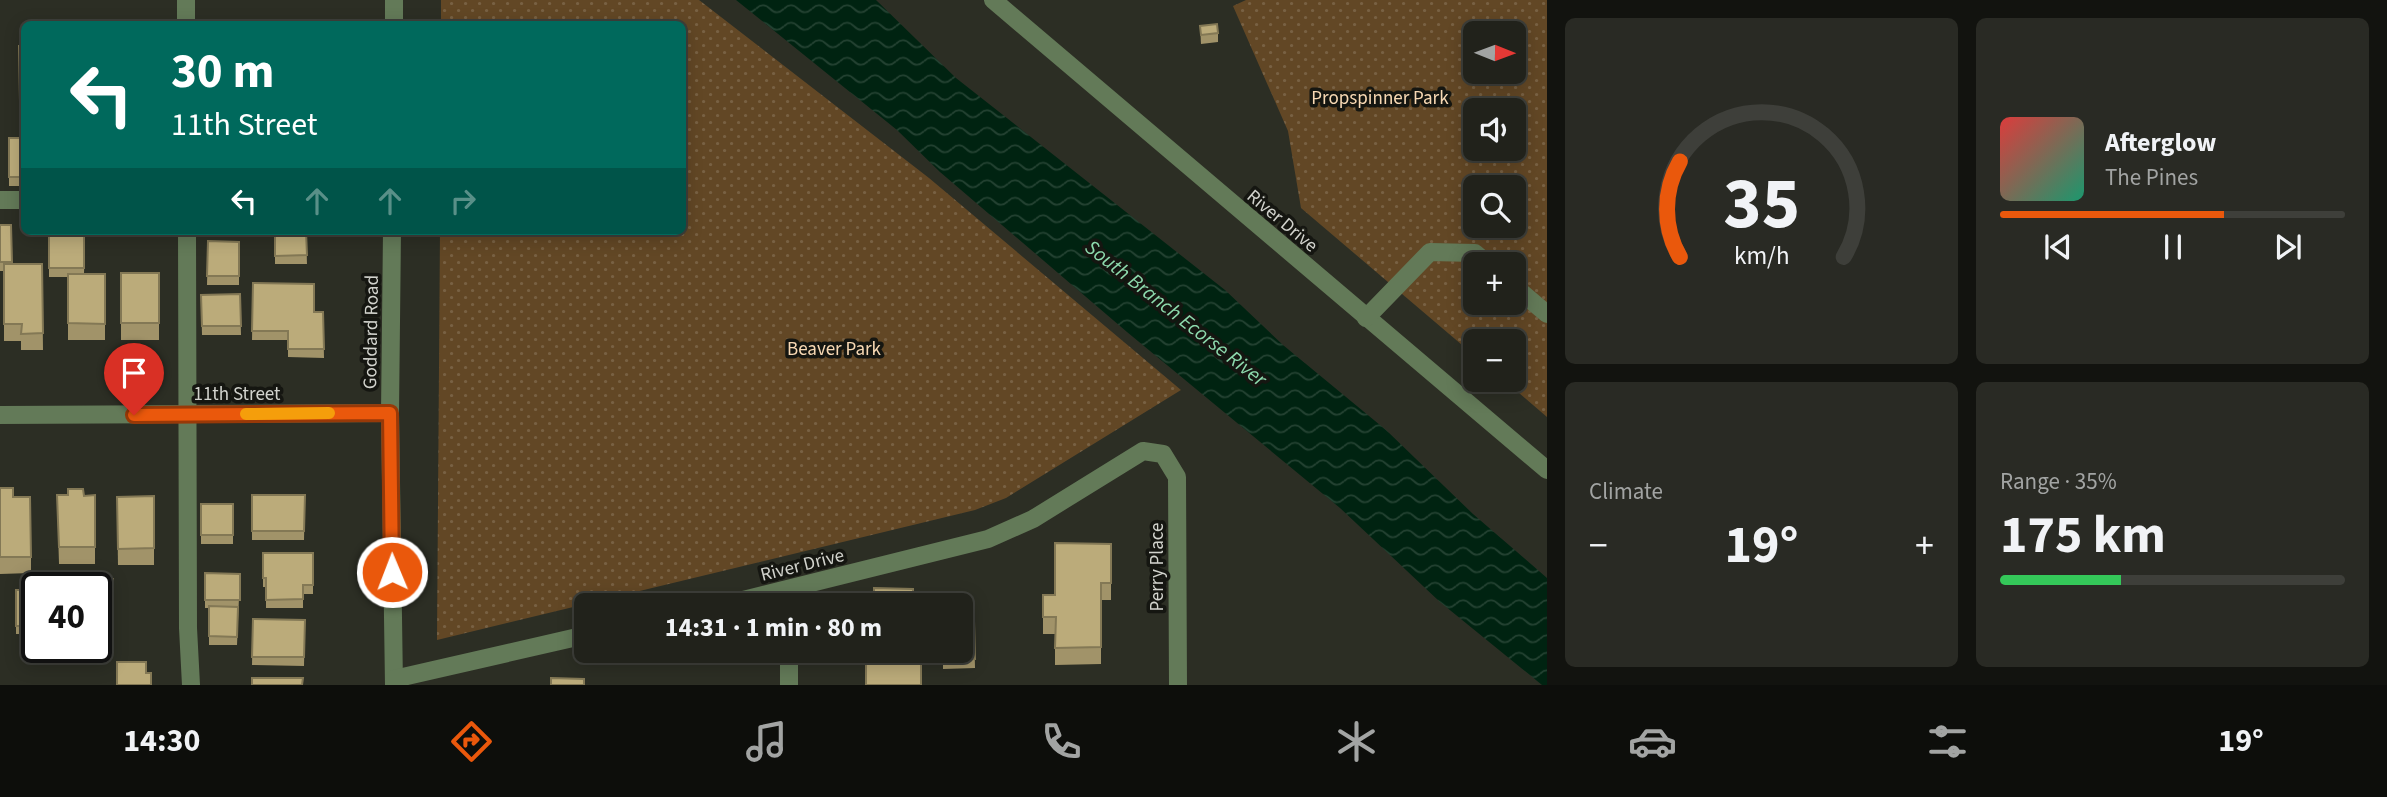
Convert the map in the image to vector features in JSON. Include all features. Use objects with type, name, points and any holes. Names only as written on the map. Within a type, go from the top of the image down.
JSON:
[{"type":"street","points":[[186,0],[186,21]]},
{"type":"street","points":[[394,0],[394,21]]},
{"type":"street","name":"River Drive","points":[[993,0],[1547,470]]},
{"type":"street","points":[[0,200],[21,200]]},
{"type":"street","points":[[187,235],[188,628],[191,685]]},
{"type":"street","name":"Goddard Road","points":[[392,235],[390,413],[394,682]]},
{"type":"street","points":[[1366,318],[1430,252],[1463,253]]},
{"type":"street","points":[[1526,296],[1547,314]]},
{"type":"street","name":"11th Street","points":[[0,415],[390,413]]},
{"type":"street","name":"River Drive","points":[[803,593],[988,539],[1033,519],[1143,451],[1163,454]]},
{"type":"street","name":"Perry Place","points":[[1163,454],[1177,477],[1178,685]]},
{"type":"street","points":[[394,682],[574,638]]},
{"type":"street","points":[[789,663],[789,685]]},
{"type":"green space","name":"Beaver Park","points":[[441,0],[699,0],[929,178],[1181,390],[1006,498],[975,510],[632,593],[574,593],[574,607],[437,640],[440,235],[686,235],[686,21],[441,21]]},
{"type":"green space","name":"Propspinner Park","points":[[1246,0],[1547,0],[1547,417],[1518,392],[1526,392],[1526,329],[1463,329],[1463,346],[1301,208],[1288,131],[1233,6]]},
{"type":"water","name":"South Branch Ecorse River","points":[[736,0],[876,0],[956,78],[1225,290],[1283,345],[1386,430],[1473,514],[1547,578],[1547,685],[1542,685],[1440,602],[1340,508],[1127,332],[940,172],[897,130]]},
{"type":"building","points":[[1217,24],[1218,33],[1201,35],[1200,26]]},
{"type":"building","points":[[19,46],[21,46],[21,101]]},
{"type":"building","points":[[9,138],[21,138],[21,177],[9,177]]},
{"type":"building","points":[[0,225],[11,225],[12,262],[0,262]]},
{"type":"building","points":[[49,235],[84,235],[84,268],[49,268]]},
{"type":"building","points":[[275,235],[306,235],[307,255],[275,256]]},
{"type":"building","points":[[208,241],[239,242],[239,276],[207,276]]},
{"type":"building","points":[[4,264],[42,264],[43,333],[21,334],[22,324],[4,324]]},
{"type":"building","points":[[121,273],[159,273],[159,323],[121,323]]},
{"type":"building","points":[[68,274],[105,274],[105,324],[68,323]]},
{"type":"building","points":[[253,283],[314,284],[314,312],[323,312],[324,349],[288,349],[288,331],[252,331]]},
{"type":"building","points":[[240,294],[241,326],[202,326],[201,295]]},
{"type":"building","points":[[0,488],[13,488],[13,497],[30,497],[31,557],[0,557]]},
{"type":"building","points":[[68,489],[83,489],[84,496],[95,495],[95,547],[59,547],[57,495],[68,495]]},
{"type":"building","points":[[252,495],[305,495],[304,531],[252,531]]},
{"type":"building","points":[[154,496],[154,548],[118,549],[117,497]]},
{"type":"building","points":[[201,504],[233,504],[233,535],[201,535]]},
{"type":"building","points":[[1055,543],[1111,544],[1111,583],[1101,583],[1101,647],[1055,648],[1056,617],[1043,617],[1043,595],[1055,595]]},
{"type":"building","points":[[263,553],[313,553],[313,585],[303,585],[303,599],[266,600]]},
{"type":"building","points":[[205,573],[240,574],[240,600],[205,600]]},
{"type":"building","points":[[112,579],[113,579],[112,617]]},
{"type":"building","points":[[874,588],[913,589],[913,593],[874,593]]},
{"type":"building","points":[[16,590],[21,590],[21,626],[16,626]]},
{"type":"building","points":[[209,606],[238,607],[237,637],[209,636]]},
{"type":"building","points":[[253,619],[305,620],[304,657],[252,657]]},
{"type":"building","points":[[973,621],[974,621],[973,659]]},
{"type":"building","points":[[117,662],[146,662],[146,673],[151,673],[151,685],[117,685]]},
{"type":"building","points":[[866,663],[921,663],[921,685],[866,685]]},
{"type":"building","points":[[252,678],[303,678],[302,685],[252,685]]},
{"type":"building","points":[[551,678],[584,679],[584,685],[551,685]]},
{"type":"slow traffic","points":[[246,414],[329,413]]},
{"type":"route","points":[[134,415],[390,413],[392,572]]}]
